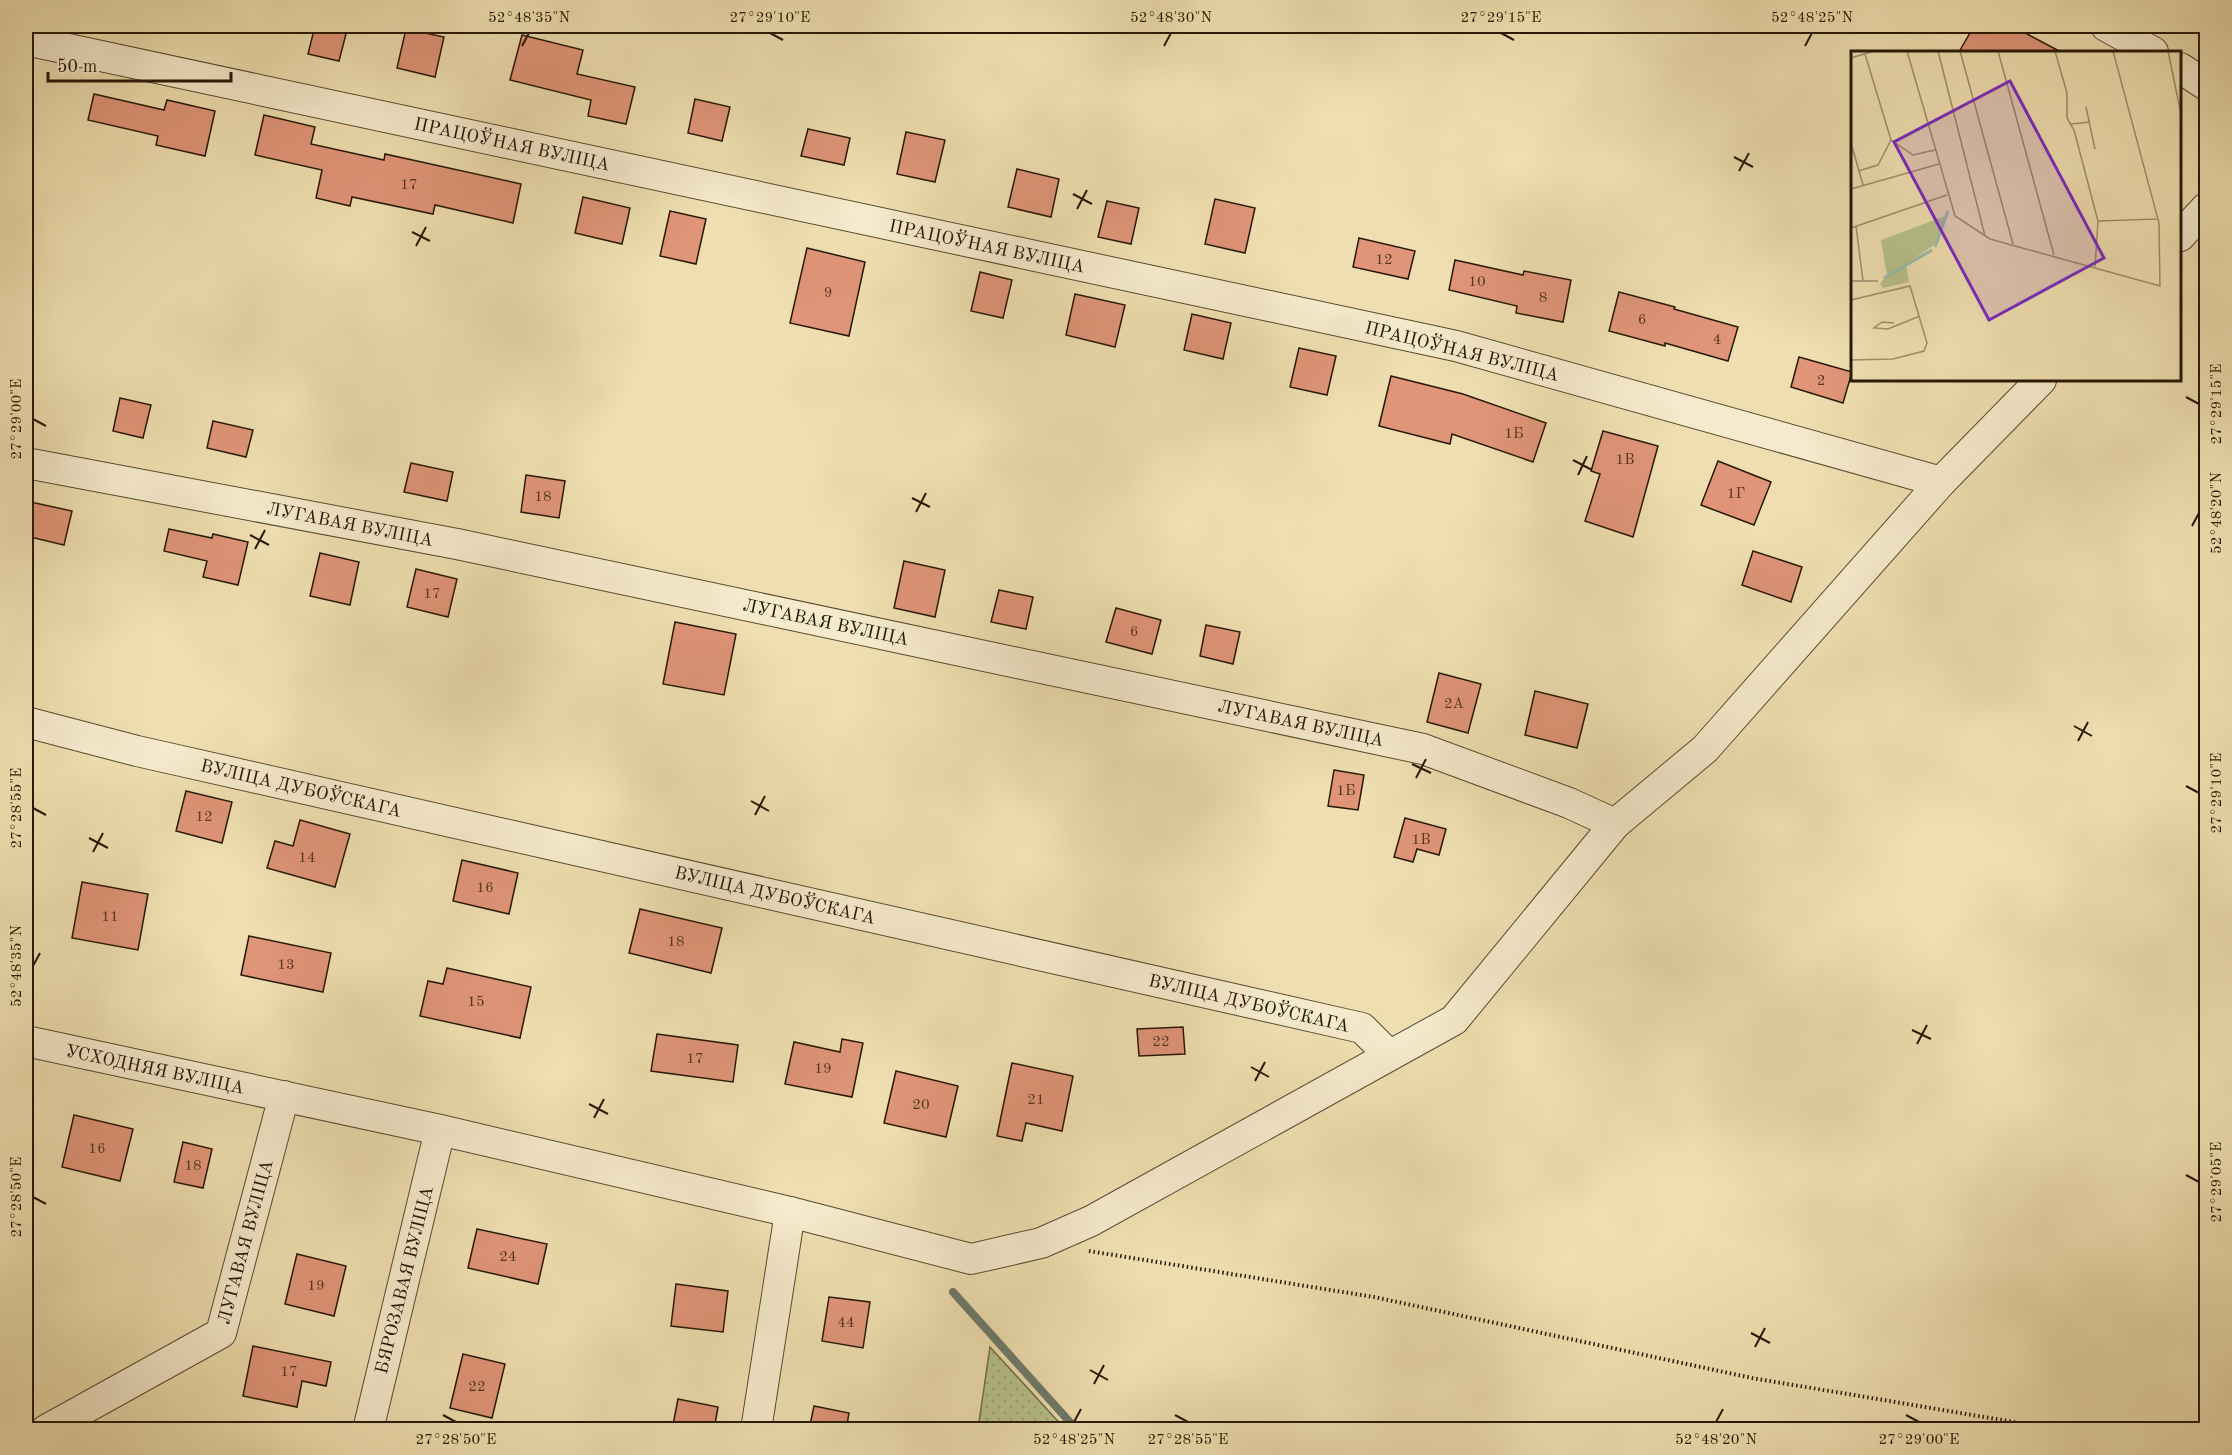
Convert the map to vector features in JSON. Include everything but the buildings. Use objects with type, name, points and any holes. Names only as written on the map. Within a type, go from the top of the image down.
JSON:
[{"type":"street","points":[[2106,26],[2151,51]]},
{"type":"street","name":"ПРАЦОЎНАЯ ВУЛІЦА","points":[[26,40],[1456,346],[1941,482]]},
{"type":"street","points":[[2181,69],[2206,85]]},
{"type":"street","points":[[2181,235],[2206,208]]},
{"type":"street","points":[[284,1096],[790,1212],[971,1259],[1041,1244],[1090,1221],[1454,1020],[1615,824],[1706,749],[1941,482],[2040,381]]},
{"type":"street","name":"ЛУГАВАЯ ВУЛІЦА","points":[[26,463],[457,544],[1423,749],[1569,803],[1615,824]]},
{"type":"street","name":"ВУЛІЦА ДУБОЎСКАГА","points":[[26,722],[160,756],[1362,1028],[1389,1055]]},
{"type":"street","name":"УСХОДНЯЯ ВУЛІЦА","points":[[26,1041],[284,1096]]},
{"type":"street","name":"ЛУГАВАЯ ВУЛІЦА","points":[[46,1430],[221,1333],[284,1096]]},
{"type":"street","name":"БЯРОЗАВАЯ ВУЛІЦА","points":[[368,1430],[440,1130]]},
{"type":"street","points":[[756,1430],[790,1212]]},
{"type":"path","points":[[1087,1251],[1374,1298],[1752,1378],[2062,1430]]},
{"type":"green space","points":[[990,1347],[1065,1429],[978,1429]]},
{"type":"waterway","points":[[953,1292],[1077,1430]]}]
